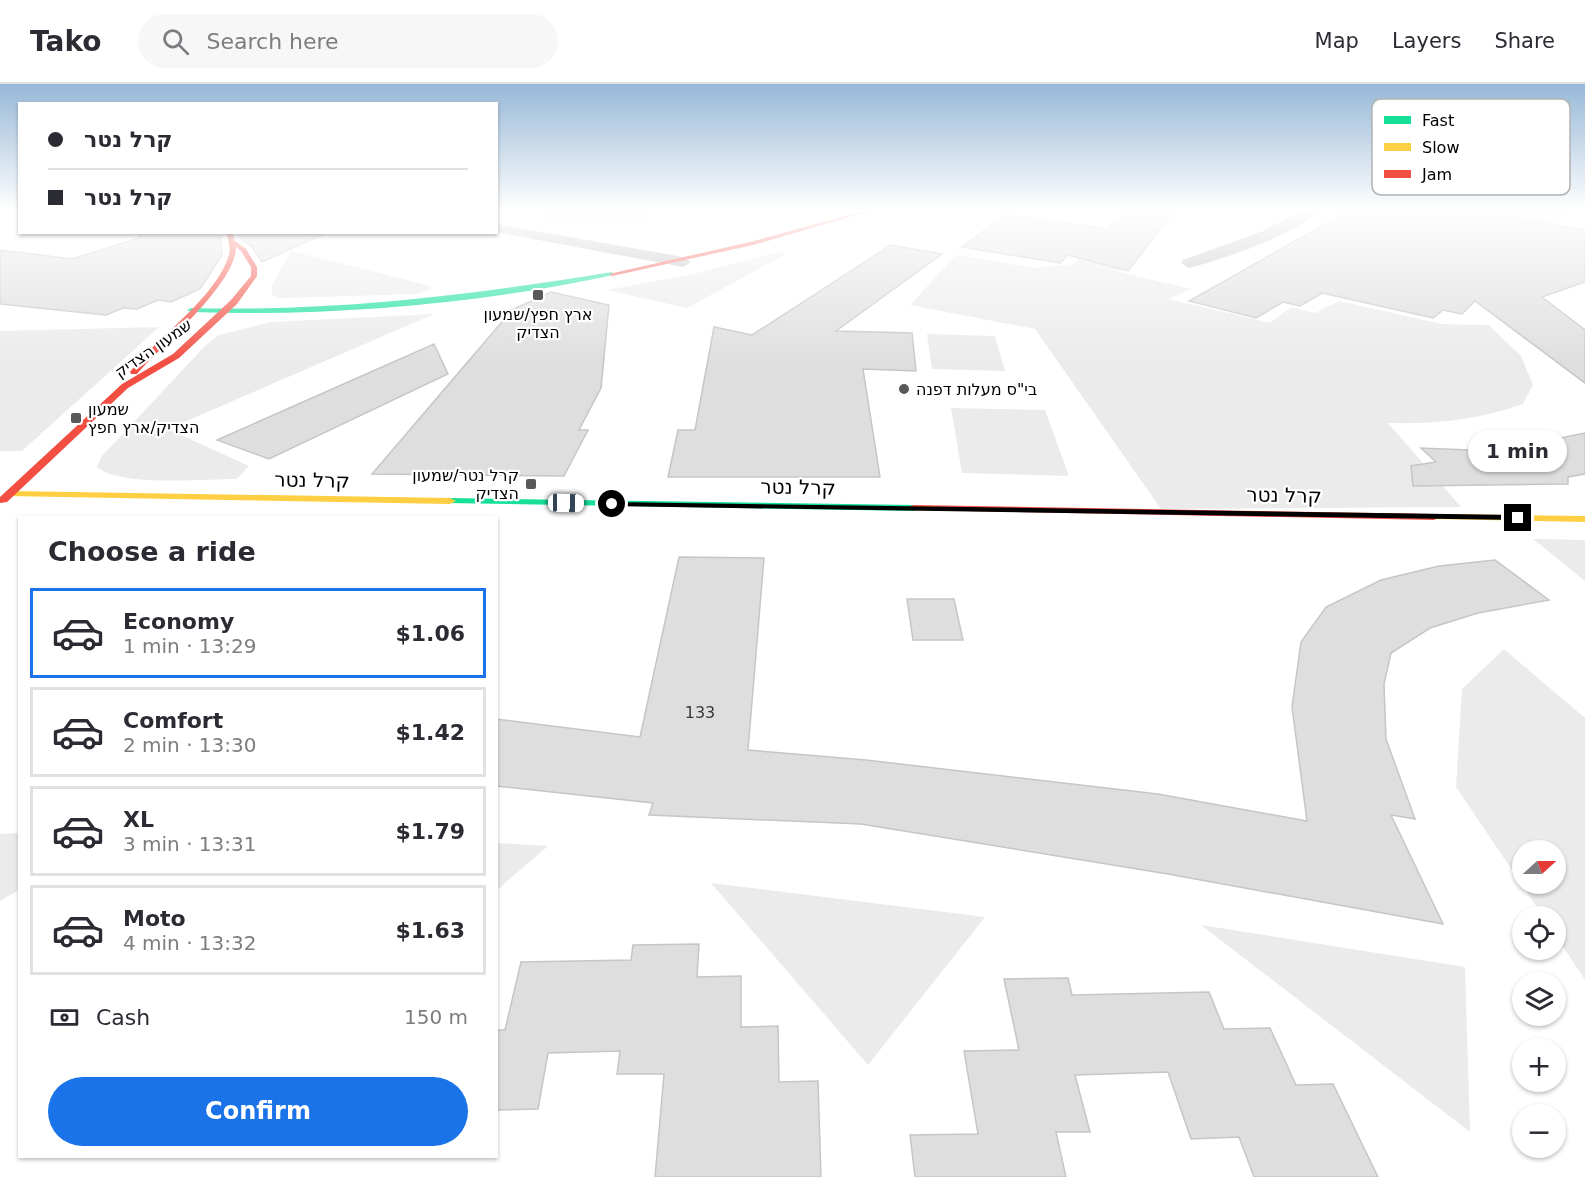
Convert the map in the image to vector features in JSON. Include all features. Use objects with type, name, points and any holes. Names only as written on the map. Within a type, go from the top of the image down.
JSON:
[{"type":"street","name":"שמעון הצדיק","points":[[5,498],[125,386],[153,347],[191,310],[224,272],[229,261]]},
{"type":"street","name":"שמעון הצדיק","points":[[125,386],[176,356],[230,308],[254,276],[254,267],[250,261]]},
{"type":"street","points":[[678,261],[683,262]]},
{"type":"street","points":[[191,310],[460,297],[590,279],[687,261]]},
{"type":"street","points":[[1189,263],[1195,261]]},
{"type":"street","name":"קרל נטר","points":[[5,498],[1585,519]]},
{"type":"shaded area","points":[[285,261],[331,261],[431,286],[430,290],[416,294],[281,298],[272,295],[272,285]]},
{"type":"shaded area","points":[[743,261],[773,261],[687,308],[607,290],[693,274]]},
{"type":"shaded area","points":[[950,261],[993,261],[1035,268],[1074,264],[1077,261],[1132,261],[1116,271],[1191,289],[1169,299],[1270,323],[1291,307],[1315,313],[1339,301],[1442,324],[1489,325],[1521,356],[1533,385],[1523,404],[1490,414],[1440,422],[1388,423],[1461,507],[1161,509],[1035,329],[910,305]]},
{"type":"shaded area","points":[[434,314],[168,429],[249,466],[237,479],[143,480],[108,473],[97,467],[102,456],[205,346],[219,335],[271,322]]},
{"type":"shaded area","points":[[159,327],[22,451],[0,451],[0,331]]},
{"type":"shaded area","points":[[927,334],[995,336],[1005,371],[932,369]]},
{"type":"shaded area","points":[[951,408],[1045,410],[1069,476],[962,473]]},
{"type":"shaded area","points":[[1533,539],[1585,540],[1585,581]]},
{"type":"shaded area","points":[[1504,649],[1585,718],[1585,980],[1566,951],[1566,906],[1536,906],[1528,894],[1566,894],[1566,840],[1512,840],[1512,870],[1456,787],[1462,689]]},
{"type":"shaded area","points":[[18,833],[18,891],[0,901],[0,834]]},
{"type":"shaded area","points":[[498,843],[548,846],[498,889]]},
{"type":"shaded area","points":[[711,883],[985,917],[868,1065]]},
{"type":"shaded area","points":[[1201,925],[1465,967],[1470,1132]]},
{"type":"building","points":[[0,261],[218,261],[200,289],[171,302],[158,300],[137,309],[123,308],[106,315],[0,304]]},
{"type":"building","points":[[866,261],[932,261],[836,331],[912,333],[916,371],[863,369],[880,477],[668,477],[678,430],[695,430],[714,327],[752,335]]},
{"type":"building","points":[[1091,261],[1136,261],[1128,271]]},
{"type":"building","points":[[1260,261],[1585,261],[1585,282],[1542,297],[1585,330],[1585,383],[1475,301],[1462,314],[1443,310],[1433,318],[1322,293],[1300,306],[1283,302],[1256,318],[1189,301]]},
{"type":"building","points":[[551,292],[609,305],[601,388],[579,430],[588,430],[564,476],[372,474],[513,309]]},
{"type":"building","points":[[434,344],[448,374],[269,459],[217,440]]},
{"type":"building","points":[[1585,433],[1585,474],[1568,477],[1568,484],[1413,486],[1411,466],[1436,462],[1421,448],[1495,451]]},
{"type":"building","points":[[679,557],[764,558],[748,750],[866,760],[1158,794],[1307,821],[1292,707],[1301,642],[1326,607],[1381,580],[1439,566],[1495,560],[1549,600],[1478,613],[1430,628],[1391,653],[1384,684],[1386,739],[1415,819],[1391,815],[1443,924],[1168,874],[861,824],[649,815],[653,803],[498,786],[498,719],[640,737]]},
{"type":"building","points":[[907,599],[954,599],[963,640],[913,640]]},
{"type":"building","points":[[699,944],[697,977],[741,976],[741,1027],[778,1026],[779,1082],[818,1081],[821,1177],[655,1177],[664,1074],[617,1074],[620,1051],[548,1053],[538,1109],[498,1110],[498,1030],[505,1030],[521,962],[631,960],[633,945]]},
{"type":"building","points":[[1068,978],[1072,995],[1209,992],[1224,1029],[1270,1028],[1296,1085],[1333,1084],[1378,1177],[1254,1177],[1239,1137],[1191,1139],[1168,1072],[1075,1075],[1090,1132],[1056,1132],[1066,1177],[915,1177],[910,1135],[978,1134],[964,1051],[1019,1050],[1004,979]]},
{"type":"traffic: fast","points":[[191,310],[295,311],[402,304],[612,274]]},
{"type":"traffic: fast","points":[[450,501],[914,508]]},
{"type":"traffic: slow","points":[[11,494],[450,501]]},
{"type":"traffic: slow","points":[[1434,517],[1585,519]]},
{"type":"traffic: jam","points":[[134,372],[203,300],[229,261]]},
{"type":"traffic: jam","points":[[3,500],[125,386],[176,356],[234,302],[254,276],[254,267],[250,261]]},
{"type":"traffic: jam","points":[[612,274],[672,261]]},
{"type":"traffic: jam","points":[[914,508],[1434,517]]},
{"type":"place","name":"ארץ חפץ/שמעון הצדיק","points":[[538,295]]},
{"type":"place","name":"בי\"ס מעלות דפנה","points":[[904,389]]},
{"type":"place","name":"שמעון הצדיק/ארץ חפץ","points":[[76,418]]},
{"type":"place","name":"קרל נטר/שמעון הצדיק","points":[[531,484]]},
{"type":"route","points":[[612,504],[1518,518]]}]
